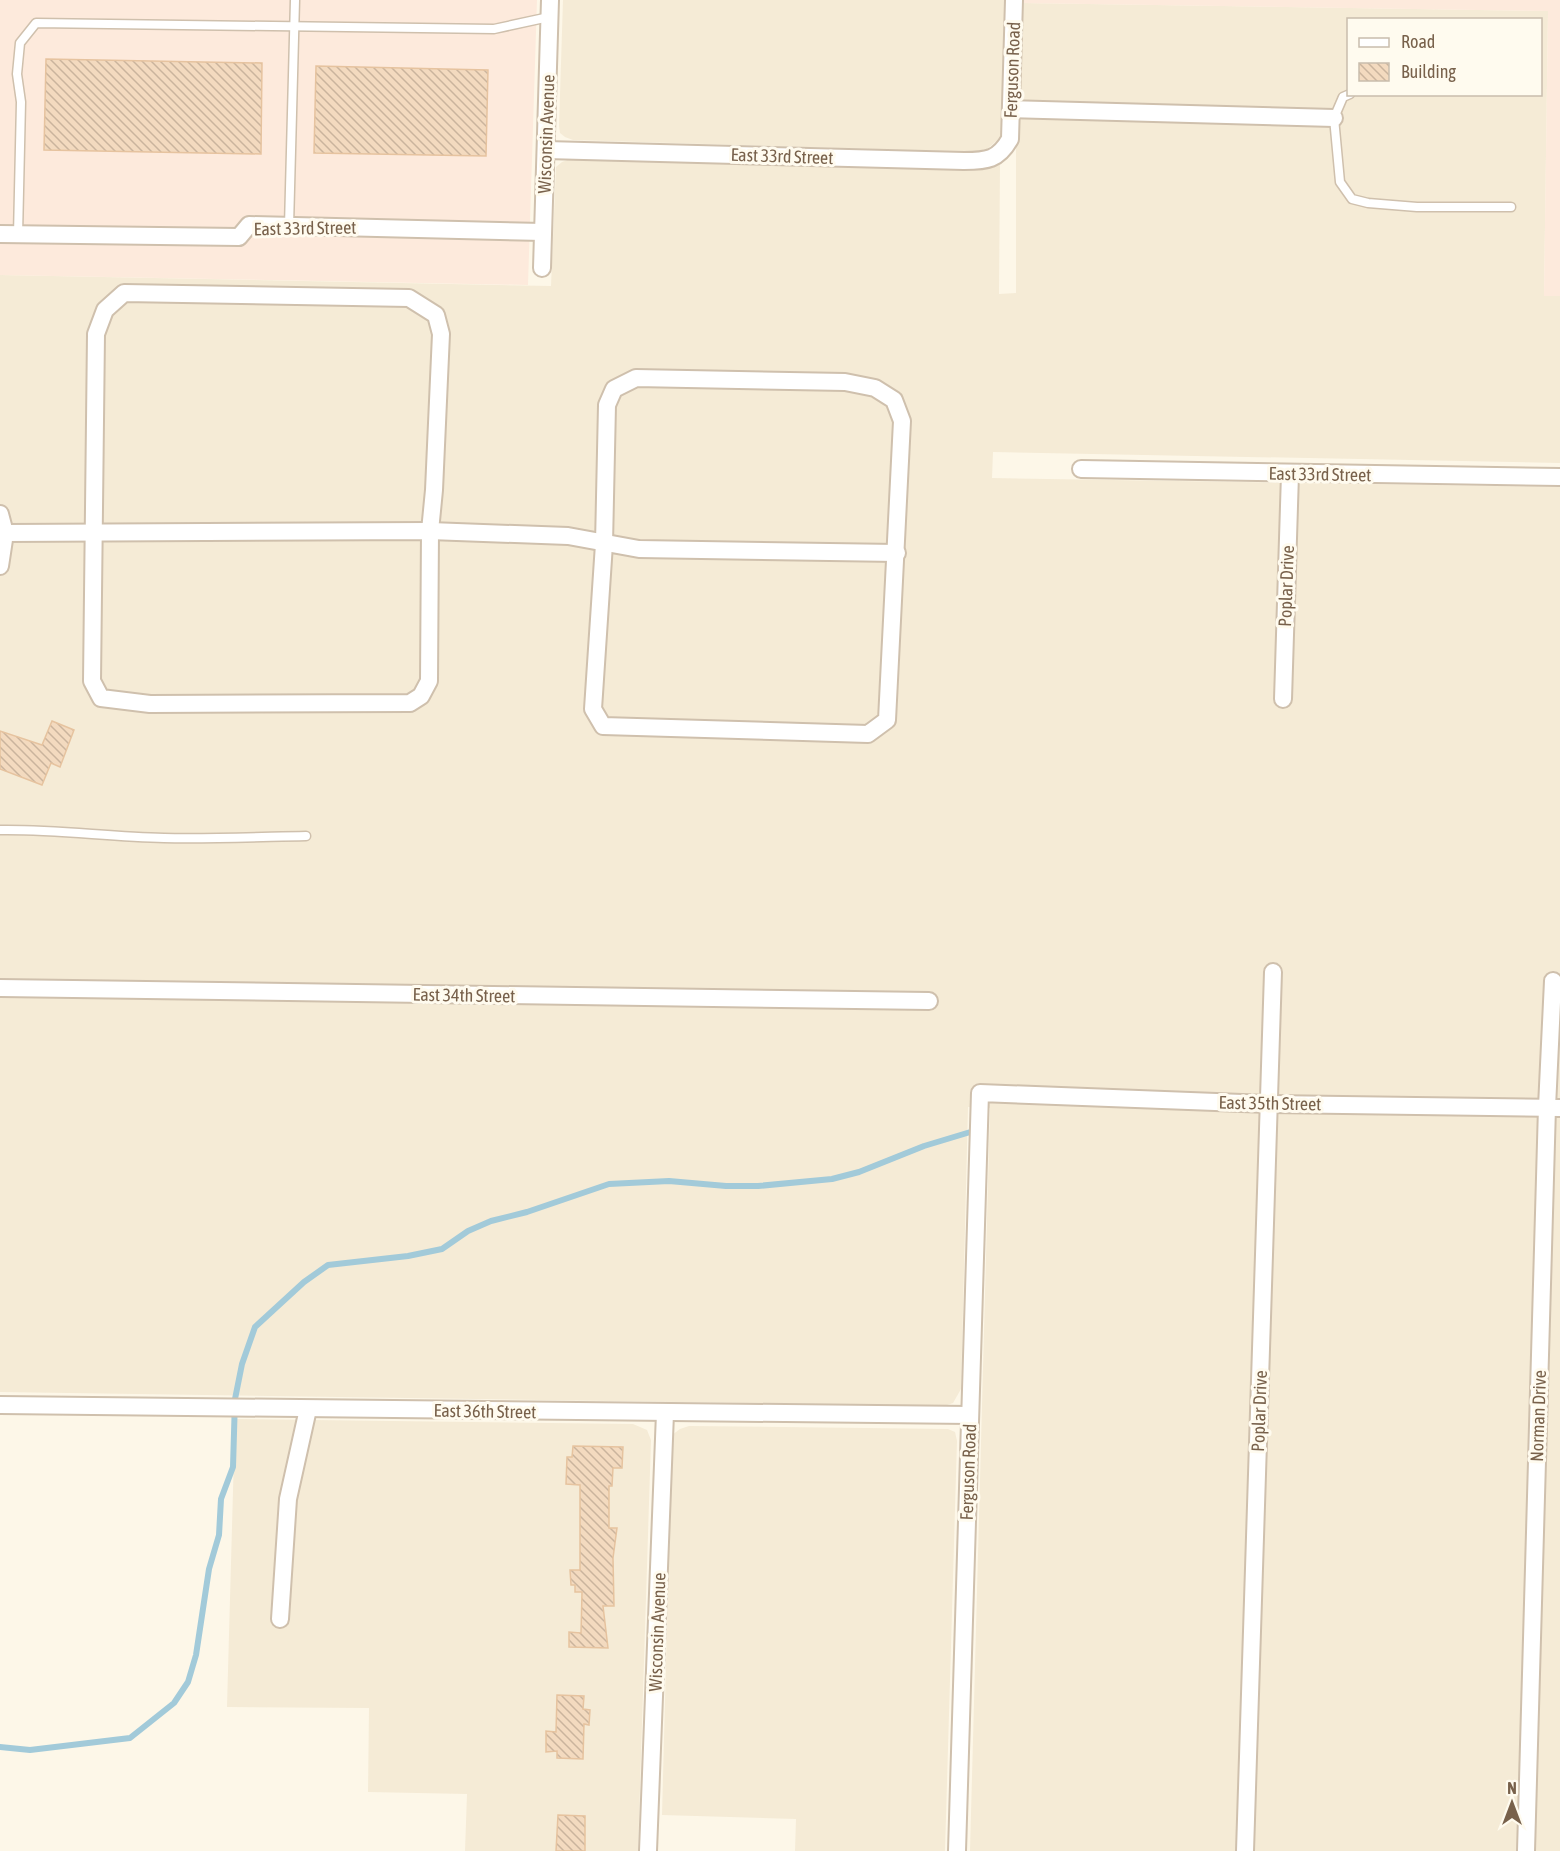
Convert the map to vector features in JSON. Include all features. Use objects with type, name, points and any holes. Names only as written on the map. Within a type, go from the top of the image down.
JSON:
[{"type":"street","name":"Ferguson Road","points":[[1010,139],[1014,0]]},
{"type":"street","name":"Wisconsin Avenue","points":[[542,268],[549,8]]},
{"type":"street","points":[[1011,110],[1334,118]]},
{"type":"street","name":"East 33rd Street","points":[[546,150],[973,161],[997,156],[1010,139]]},
{"type":"street","name":"East 33rd Street","points":[[0,234],[239,237],[249,225],[543,232]]},
{"type":"street","points":[[124,293],[409,298],[436,315],[441,334],[435,479],[430,531],[429,681],[421,696],[410,703],[162,704],[101,698],[92,681],[93,532],[96,333],[105,310],[124,293]]},
{"type":"street","points":[[636,378],[845,382],[875,388],[894,400],[902,421],[897,553],[887,720],[868,734],[603,726],[592,709],[604,544],[607,405],[614,389],[636,378]]},
{"type":"street","name":"East 33rd Street","points":[[1081,469],[1560,477]]},
{"type":"street","name":"Poplar Drive","points":[[1283,699],[1290,474]]},
{"type":"street","points":[[0,514],[5,533],[0,566]]},
{"type":"street","points":[[5,533],[430,531],[568,536],[639,549],[897,553]]},
{"type":"street","name":"Poplar Drive","points":[[1245,1851],[1273,972]]},
{"type":"street","name":"Norman Drive","points":[[1526,1851],[1554,1108],[1553,981]]},
{"type":"street","name":"East 34th Street","points":[[0,988],[929,1001]]},
{"type":"street","name":"Ferguson Road","points":[[957,1851],[980,1092]]},
{"type":"street","name":"East 35th Street","points":[[980,1092],[1269,1104],[1554,1108]]},
{"type":"street","name":"East 36th Street","points":[[0,1405],[970,1415]]},
{"type":"street","points":[[280,1618],[288,1498],[308,1409]]},
{"type":"street","name":"Wisconsin Avenue","points":[[648,1851],[665,1413]]},
{"type":"lane","points":[[289,226],[295,0]]},
{"type":"lane","points":[[18,235],[21,102],[17,74],[20,43],[36,23],[494,29],[549,8]]},
{"type":"lane","points":[[1347,95],[1343,97],[1334,118],[1340,182],[1352,199],[1368,203],[1418,207],[1510,207]]},
{"type":"lane","points":[[0,830],[43,829],[90,835],[165,838],[306,836]]},
{"type":"shaded area","points":[[0,0],[537,0],[528,285],[0,275]]},
{"type":"shaded area","points":[[563,0],[1006,0],[1001,137],[987,149],[973,152],[573,140],[560,133],[559,126]]},
{"type":"shaded area","points":[[1021,0],[1560,0],[1560,296],[1544,296],[1548,11],[1021,3]]},
{"type":"shaded area","points":[[1021,3],[1548,11],[1544,295],[1560,296],[1560,463],[993,452],[992,478],[1560,487],[1560,1851],[970,1851],[990,1108],[968,1107],[961,1389],[953,1403],[944,1406],[0,1392],[0,275],[551,286],[556,167],[573,158],[991,166],[1000,164],[999,294],[1016,293],[1016,148]]},
{"type":"shaded area","points":[[235,1419],[633,1424],[647,1430],[651,1440],[638,1851],[465,1851],[467,1794],[368,1792],[369,1708],[227,1707]]},
{"type":"shaded area","points":[[689,1426],[948,1429],[955,1432],[957,1441],[945,1851],[795,1851],[796,1819],[662,1815],[672,1435]]},
{"type":"building","points":[[46,59],[262,63],[261,154],[44,150]]},
{"type":"building","points":[[316,66],[488,70],[486,156],[314,153]]},
{"type":"building","points":[[52,721],[74,730],[60,767],[51,763],[42,785],[0,769],[0,731],[42,745]]},
{"type":"building","points":[[573,1446],[623,1447],[622,1468],[613,1468],[612,1486],[609,1486],[609,1528],[617,1528],[613,1558],[614,1606],[603,1606],[608,1648],[569,1647],[569,1632],[581,1633],[582,1592],[575,1592],[575,1585],[571,1585],[570,1570],[580,1570],[580,1485],[566,1484],[567,1457],[572,1457]]},
{"type":"building","points":[[557,1695],[584,1696],[583,1709],[590,1710],[589,1725],[584,1724],[583,1759],[557,1758],[557,1751],[546,1752],[546,1731],[556,1732]]},
{"type":"building","points":[[558,1815],[585,1816],[585,1851],[556,1851]]},
{"type":"waterway","points":[[0,1747],[30,1750],[130,1738],[174,1703],[188,1682],[196,1655],[209,1569],[219,1535],[221,1499],[233,1467],[235,1399],[242,1364],[255,1327],[304,1282],[328,1265],[408,1256],[442,1249],[468,1231],[491,1221],[527,1212],[609,1184],[669,1181],[758,1186],[832,1179],[859,1172],[924,1146],[977,1130]]}]
